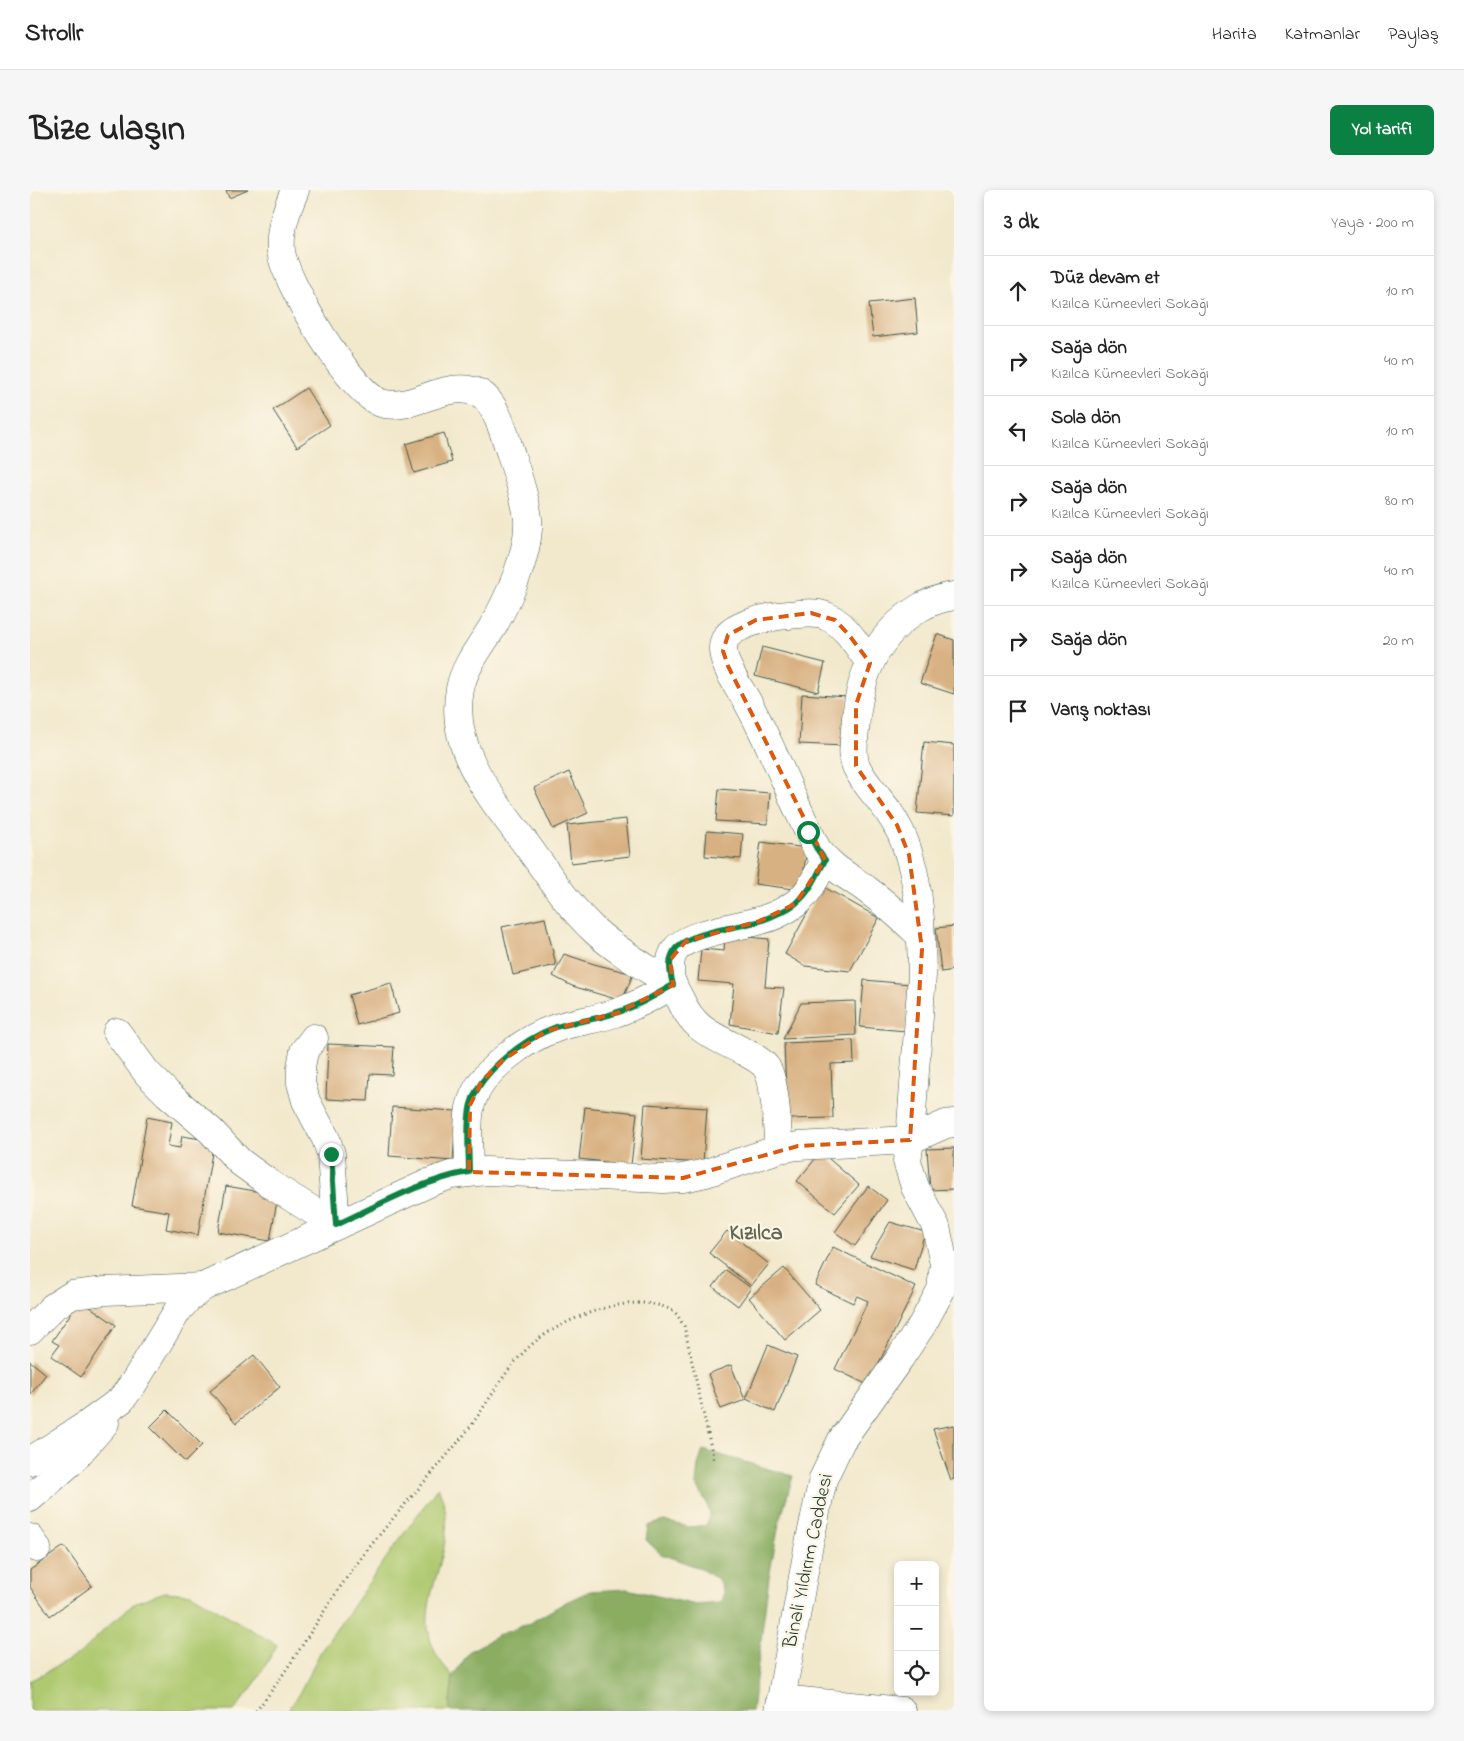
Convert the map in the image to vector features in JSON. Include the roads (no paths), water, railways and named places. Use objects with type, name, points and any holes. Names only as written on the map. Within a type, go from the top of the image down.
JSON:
[{"type":"street","points":[[295,190],[288,206],[282,230],[281,252],[292,284],[321,336],[355,381],[380,402],[400,405],[436,392],[461,390],[480,394],[492,405],[502,427],[520,482],[528,519],[524,554],[510,593],[493,627],[468,666],[460,688],[458,715],[462,739],[473,769],[495,803],[579,914],[596,932],[673,985]]},
{"type":"street","name":"Binali Yıldırım Caddesi","points":[[780,1705],[808,1549],[823,1479],[840,1441],[900,1358],[922,1325],[941,1290],[944,1264],[936,1227],[915,1187],[907,1161],[921,1006],[922,975],[917,896],[909,854],[897,825],[856,766],[854,750],[856,705],[864,675],[887,634],[904,618],[932,601],[941,597],[954,596]]},
{"type":"street","points":[[870,663],[835,620],[825,615],[811,613],[756,620],[740,627],[724,641],[723,651],[733,679],[776,759],[817,849],[825,860],[883,903],[920,935]]},
{"type":"street","points":[[779,1149],[774,1098],[768,1069],[760,1061],[700,1028],[690,1018],[673,985],[670,973],[670,960],[675,949],[686,940],[725,928],[760,921],[795,904],[804,896],[825,860]]},
{"type":"street","points":[[469,1172],[470,1105],[476,1091],[491,1071],[517,1050],[546,1031],[617,1013],[643,1002],[673,985]]},
{"type":"street","points":[[117,1032],[147,1073],[168,1094],[212,1131],[240,1162],[272,1186],[336,1225]]},
{"type":"street","points":[[314,1038],[304,1051],[300,1067],[301,1083],[306,1101],[326,1139],[331,1154],[336,1225]]},
{"type":"street","points":[[30,1498],[71,1462],[90,1442],[133,1384],[178,1310],[188,1299],[204,1287],[431,1182],[451,1175],[486,1171],[663,1179],[683,1178],[706,1173],[779,1149],[816,1144],[910,1140],[954,1122]]},
{"type":"street","points":[[30,1330],[52,1307],[72,1295],[104,1290],[204,1287]]},
{"type":"street","points":[[30,1461],[88,1424],[121,1400]]},
{"type":"street","points":[[780,1705],[902,1711]]},
{"type":"district","name":"Kızılca","points":[[756,1234]]}]
